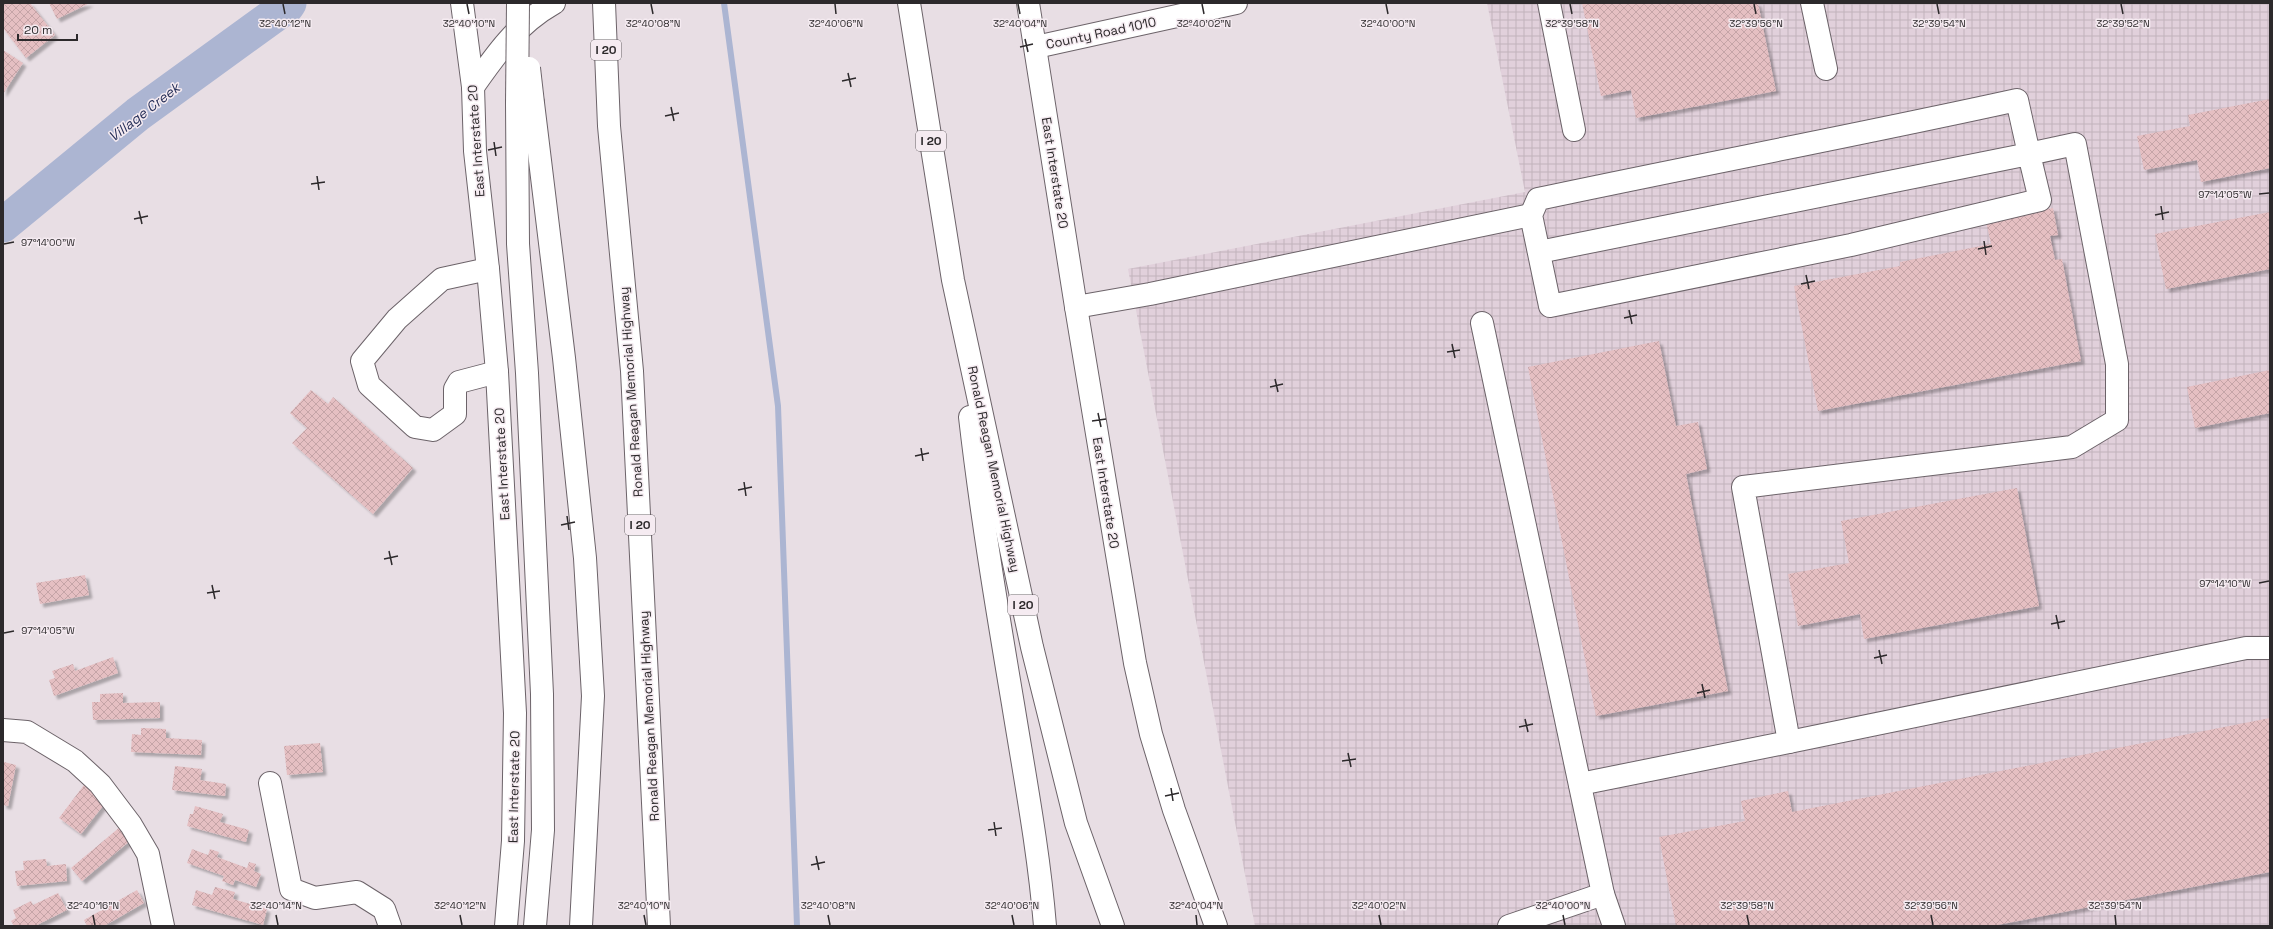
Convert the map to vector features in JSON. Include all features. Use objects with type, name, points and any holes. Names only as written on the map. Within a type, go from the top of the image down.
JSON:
[{"type":"main road","name":"East Interstate 20","points":[[462,3],[473,87],[475,152],[488,269],[496,372],[515,713],[513,841],[506,926]]},
{"type":"main road","points":[[518,3],[525,103],[564,358],[582,535],[593,696],[581,926]]},
{"type":"main road","points":[[524,3],[525,103],[518,244],[528,396],[542,694],[543,830],[535,926]]},
{"type":"main road","points":[[473,87],[502,46],[516,31],[534,15],[554,3]]},
{"type":"main road","name":"Ronald Reagan Memorial Highway","points":[[604,3],[608,97],[632,371],[659,926]]},
{"type":"main road","name":"Ronald Reagan Memorial Highway","points":[[909,3],[953,280],[1054,742],[1076,824],[1113,926]]},
{"type":"main road","name":"East Interstate 20","points":[[1028,3],[1076,307],[1137,670],[1151,734],[1174,810],[1216,926]]},
{"type":"main road","name":"County Road 1010","points":[[1036,47],[1176,10],[1236,3]]},
{"type":"main road","points":[[1548,3],[1574,130]]},
{"type":"main road","points":[[1812,3],[1826,69]]},
{"type":"main road","points":[[1076,307],[1150,294],[1534,207],[1648,176],[1857,135],[2017,100],[2040,200],[1851,245],[1550,306],[1539,252],[1534,207]]},
{"type":"main road","points":[[1539,252],[2075,144],[2117,364],[2117,420],[2072,447],[1743,487],[1789,742]]},
{"type":"main road","points":[[488,269],[442,280],[397,319],[362,361],[369,385],[415,427],[433,430],[455,414],[455,389],[459,382],[496,372]]},
{"type":"main road","points":[[953,280],[984,533],[1032,817],[1042,886],[1045,926]]},
{"type":"main road","points":[[1482,323],[1603,894],[1614,926]]},
{"type":"main road","points":[[1580,784],[2246,648],[2270,648]]},
{"type":"main road","points":[[3,730],[27,732],[75,761],[100,784],[132,826],[148,854],[163,926]]},
{"type":"main road","points":[[270,783],[291,889],[315,898],[357,892],[384,909],[390,926]]},
{"type":"main road","points":[[1509,926],[1603,894]]},
{"type":"shaded area","points":[[1487,3],[2270,3],[2270,926],[1255,926],[1128,269],[1525,192]]},
{"type":"building","points":[[3,3],[30,3],[55,35],[26,58],[3,28]]},
{"type":"building","points":[[49,3],[90,3],[57,19]]},
{"type":"building","points":[[1582,3],[1758,3],[1776,91],[1636,118],[1631,90],[1601,96]]},
{"type":"building","points":[[3,50],[23,63],[3,94]]},
{"type":"building","points":[[2270,99],[2270,168],[2201,182],[2197,160],[2144,170],[2137,136],[2190,126],[2188,115]]},
{"type":"building","points":[[2053,208],[2058,235],[2050,236],[2055,260],[2062,259],[2081,361],[1818,411],[1794,286],[1900,266],[1900,262],[1991,244],[1986,221]]},
{"type":"building","points":[[2270,212],[2270,269],[2166,289],[2155,234]]},
{"type":"building","points":[[1659,341],[1676,426],[1698,422],[1707,469],[1686,474],[1728,691],[1596,716],[1528,367]]},
{"type":"building","points":[[2270,370],[2270,413],[2195,428],[2187,387]]},
{"type":"building","points":[[311,390],[328,404],[333,397],[413,468],[373,514],[292,443],[307,428],[290,413]]},
{"type":"building","points":[[2017,488],[2039,606],[1864,639],[1860,614],[1798,626],[1788,574],[1849,563],[1841,521]]},
{"type":"building","points":[[85,575],[89,595],[40,604],[36,583]]},
{"type":"building","points":[[113,657],[118,673],[54,696],[49,680],[55,678],[52,671],[73,664],[75,671]]},
{"type":"building","points":[[123,693],[123,703],[160,702],[160,718],[93,720],[92,702],[100,702],[100,694]]},
{"type":"building","points":[[2270,718],[2270,872],[1992,926],[1676,926],[1659,837],[1745,821],[1741,801],[1788,791],[1792,812]]},
{"type":"building","points":[[141,728],[166,729],[166,738],[202,740],[201,755],[131,752],[132,734],[141,735]]},
{"type":"building","points":[[320,743],[323,772],[287,775],[284,746]]},
{"type":"building","points":[[4,762],[16,765],[8,806],[3,805]]},
{"type":"building","points":[[175,766],[202,769],[200,780],[226,784],[225,796],[172,790]]},
{"type":"building","points":[[84,785],[106,802],[81,834],[59,818]]},
{"type":"building","points":[[195,806],[223,814],[220,822],[249,830],[246,842],[187,826],[190,814],[193,814]]},
{"type":"building","points":[[120,827],[131,840],[82,881],[71,868]]},
{"type":"building","points":[[192,849],[208,855],[210,849],[219,852],[217,857],[247,868],[249,862],[256,864],[254,871],[261,874],[256,887],[235,880],[233,885],[222,881],[224,876],[187,863]]},
{"type":"building","points":[[46,859],[47,866],[66,864],[67,881],[17,886],[15,871],[24,870],[23,861]]},
{"type":"building","points":[[215,887],[235,892],[233,899],[267,909],[263,925],[192,905],[196,890],[212,895]]},
{"type":"building","points":[[137,890],[144,903],[104,926],[87,926],[84,920]]},
{"type":"building","points":[[58,893],[67,910],[35,926],[14,926],[11,921],[16,918],[13,910],[31,901],[33,905]]},
{"type":"waterway","name":"Village Creek","points":[[3,225],[138,114],[287,6],[289,3]]},
{"type":"waterway","points":[[724,3],[778,406],[797,926]]}]
